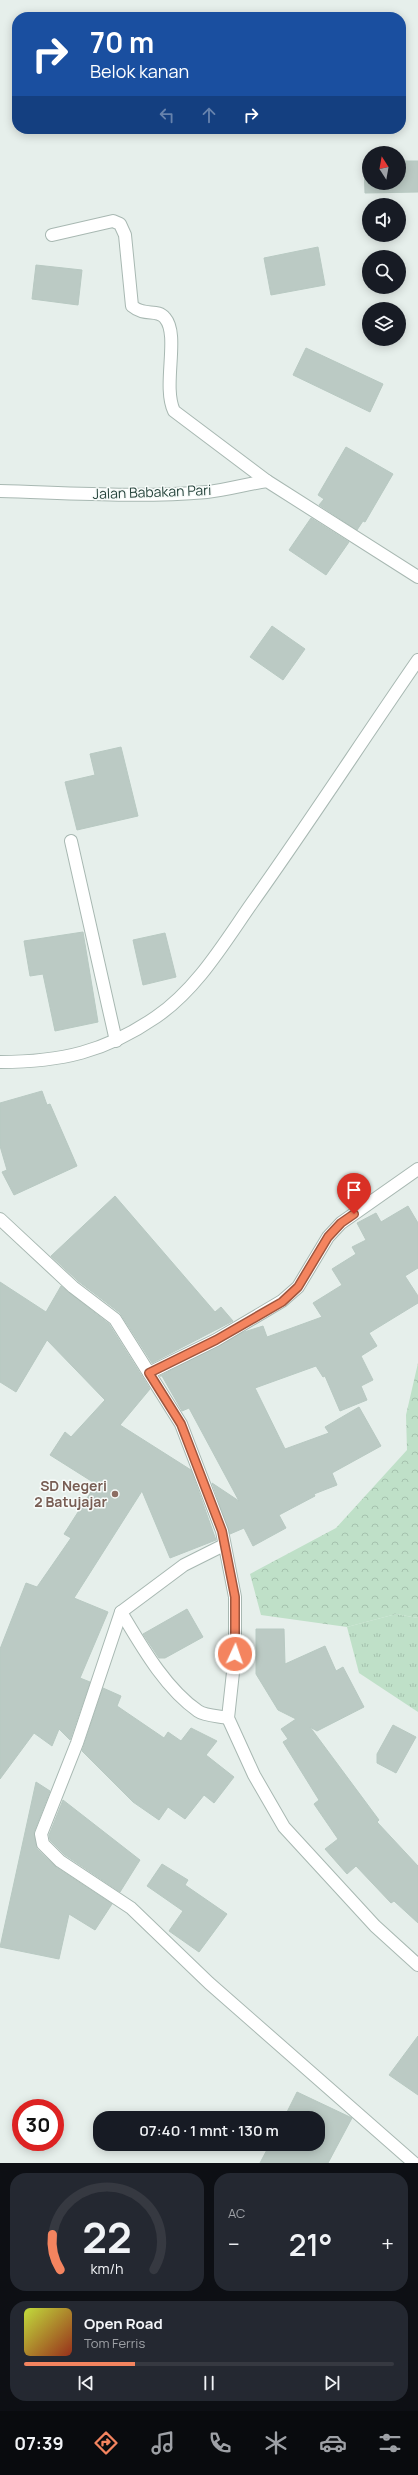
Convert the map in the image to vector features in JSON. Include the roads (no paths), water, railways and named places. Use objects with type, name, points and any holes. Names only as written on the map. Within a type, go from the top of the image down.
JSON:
[{"type":"street","points":[[52,235],[113,222],[120,224],[125,235],[132,306],[139,312],[161,314],[168,324],[171,335],[170,393],[174,411],[267,481],[418,577]]},
{"type":"street","name":"Jalan Babakan Pari","points":[[0,491],[111,495],[170,494],[209,492],[267,481]]},
{"type":"street","points":[[0,1062],[31,1062],[86,1053],[116,1041],[156,1017],[178,998],[208,965],[418,660]]},
{"type":"street","points":[[71,841],[116,1041]]},
{"type":"street","points":[[149,1373],[216,1340],[282,1302],[298,1287],[328,1237],[341,1223],[418,1169]]},
{"type":"street","points":[[0,1219],[73,1287],[115,1319],[181,1424],[222,1531],[235,1597],[236,1626],[228,1718],[254,1775],[284,1827],[375,1926],[418,1965]]},
{"type":"street","points":[[224,1545],[184,1565],[121,1612],[77,1743],[41,1834],[43,1844],[60,1861],[131,1908],[209,1983],[414,2163]]},
{"type":"street","points":[[121,1612],[150,1659],[178,1692],[199,1712],[228,1718]]},
{"type":"place","name":"SD Negeri 2 Batujajar","points":[[115,1494]]}]
